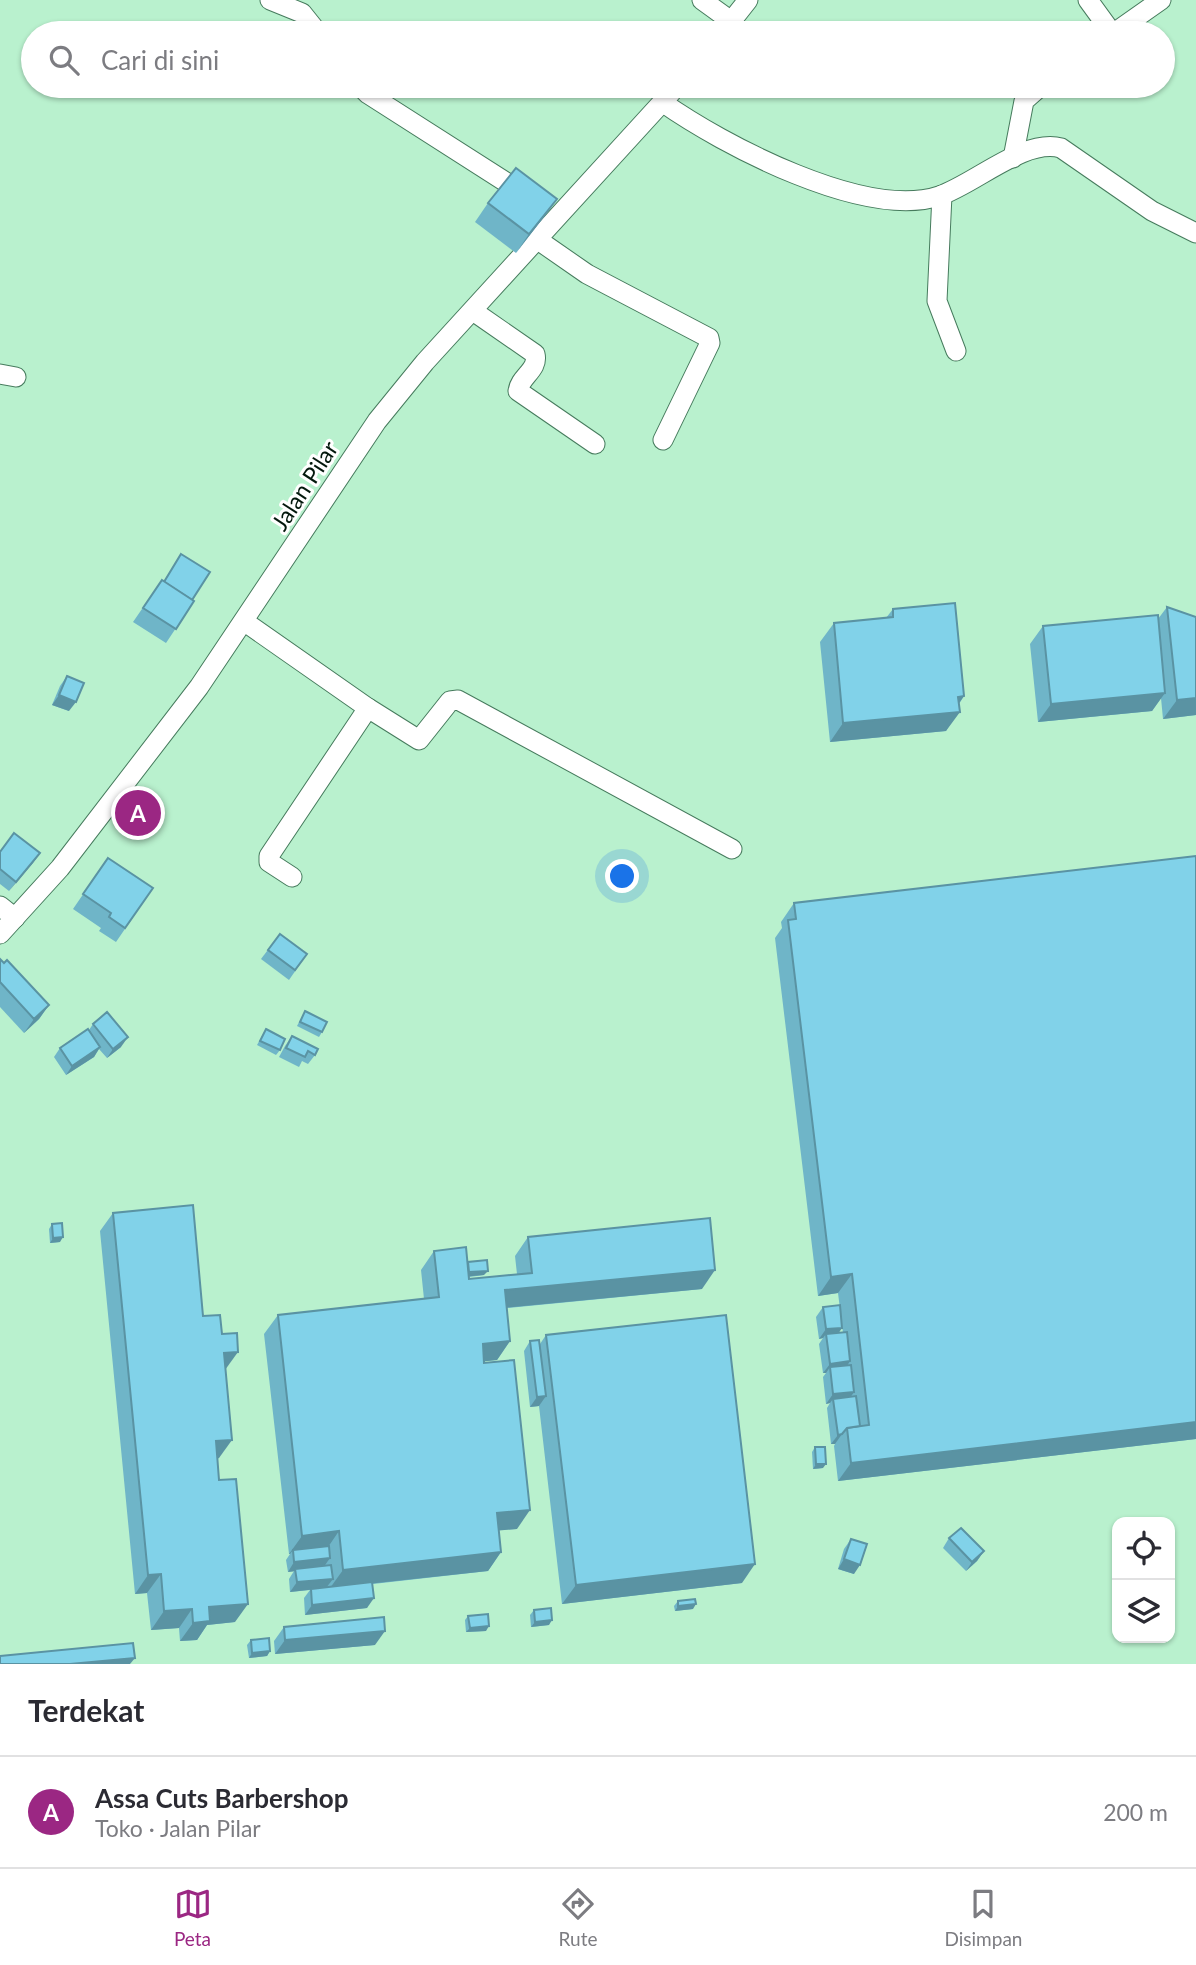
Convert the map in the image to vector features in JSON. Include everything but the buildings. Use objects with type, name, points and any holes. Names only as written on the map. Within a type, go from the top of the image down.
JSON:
[{"type":"street","points":[[270,0],[302,13],[308,21]]},
{"type":"street","points":[[702,0],[721,21]]},
{"type":"street","points":[[731,21],[748,0]]},
{"type":"street","points":[[1088,0],[1104,21]]},
{"type":"street","points":[[1130,21],[1161,0]]},
{"type":"street","points":[[374,98],[556,215]]},
{"type":"street","name":"Jalan Pilar","points":[[0,934],[7,912],[60,868],[245,622],[377,421],[425,362],[538,240],[556,215],[666,98]]},
{"type":"street","points":[[1013,158],[1024,101],[1027,98]]},
{"type":"street","points":[[662,102],[700,127],[792,173],[903,201],[922,201],[942,195],[1040,146],[1060,148],[1152,211],[1196,233]]},
{"type":"street","points":[[942,195],[937,301],[956,351]]},
{"type":"street","points":[[538,240],[597,280],[709,338],[663,440]]},
{"type":"street","points":[[473,311],[535,354],[535,366],[519,383],[518,391],[595,444]]},
{"type":"street","points":[[245,622],[368,708],[419,740],[450,701],[458,700],[732,849]]},
{"type":"street","points":[[292,877],[268,862],[269,856],[368,708]]},
{"type":"place","name":"Assa Cuts Barbershop","points":[[138,813]]}]
